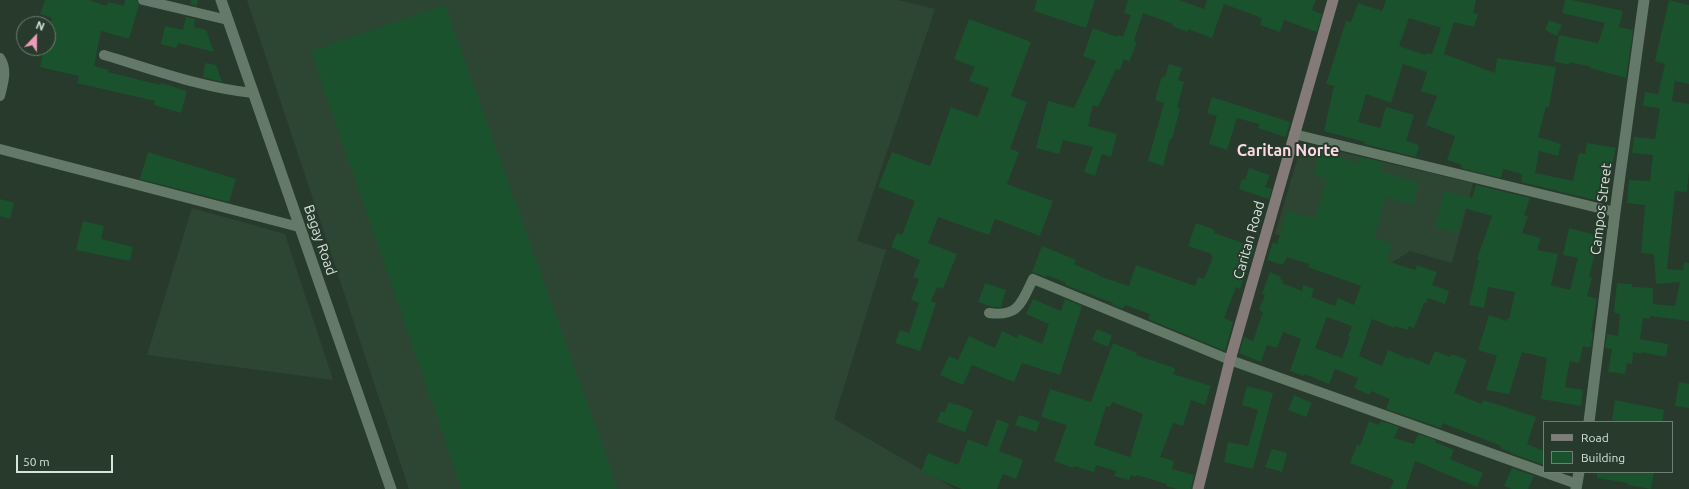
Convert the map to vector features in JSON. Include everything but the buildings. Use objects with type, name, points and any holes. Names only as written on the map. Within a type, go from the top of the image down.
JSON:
[{"type":"main road","name":"Caritan Road","points":[[1198,489],[1230,360],[1333,0]]},
{"type":"street","points":[[143,0],[228,20]]},
{"type":"street","name":"Bagay Road","points":[[221,0],[391,489]]},
{"type":"street","name":"Campos Street","points":[[1589,421],[1615,212],[1644,0]]},
{"type":"street","points":[[104,55],[183,78],[235,91],[253,93]]},
{"type":"street","points":[[0,58],[5,64],[5,70],[0,96]]},
{"type":"street","points":[[1294,134],[1615,212]]},
{"type":"street","points":[[0,149],[299,227]]},
{"type":"street","points":[[989,313],[1001,315],[1009,314],[1018,307],[1033,279],[1230,360],[1576,486],[1579,473]]},
{"type":"shaded area","points":[[247,0],[898,0],[935,9],[857,241],[886,250],[834,419],[955,489],[409,489]]},
{"type":"shaded area","points":[[1302,143],[1473,183],[1452,263],[1410,251],[1390,264],[1275,234]]},
{"type":"shaded area","points":[[192,208],[285,234],[333,380],[147,355]]},
{"type":"district","name":"Caritan Norte","points":[[1288,151]]}]
